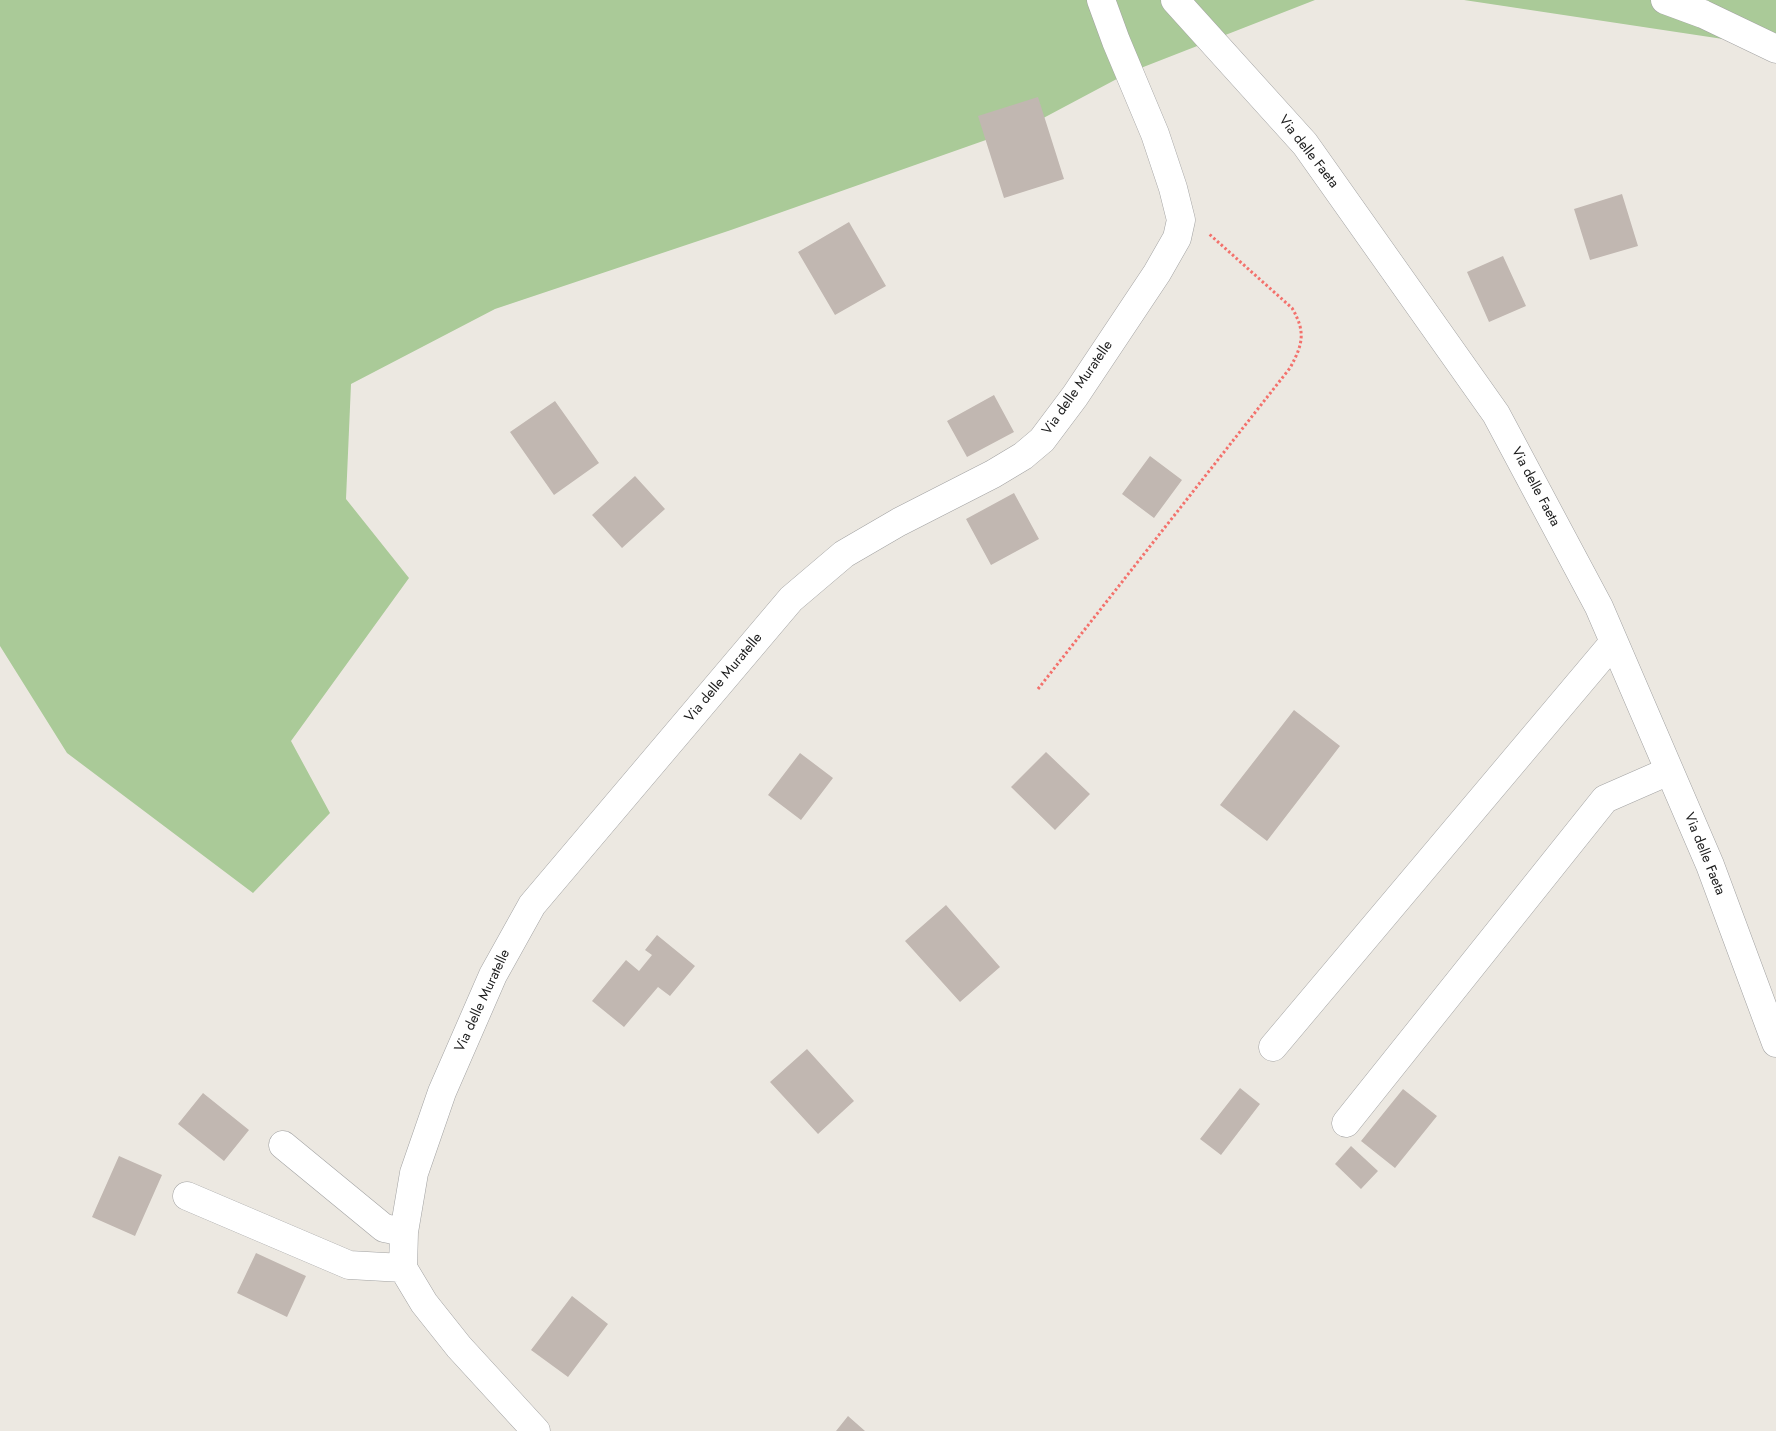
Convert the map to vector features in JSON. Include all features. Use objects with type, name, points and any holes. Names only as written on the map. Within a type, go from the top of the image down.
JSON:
[{"type":"street","points":[[1101,0],[1116,42],[1155,134],[1173,188],[1181,220]]},
{"type":"street","name":"Via delle Faeta","points":[[1175,0],[1305,144],[1496,414],[1599,607],[1710,865],[1776,1043]]},
{"type":"street","points":[[1665,0],[1703,14],[1776,49]]},
{"type":"street","name":"Via delle Muratelle","points":[[403,1268],[404,1232],[414,1173],[442,1092],[492,975],[532,905],[791,599],[844,554],[899,522],[1016,460],[1042,440],[1075,396],[1157,273],[1177,238],[1181,220]]},
{"type":"street","points":[[1273,1047],[1614,642]]},
{"type":"street","points":[[1346,1123],[1605,799],[1669,771]]},
{"type":"street","points":[[283,1145],[384,1228],[404,1232]]},
{"type":"street","points":[[187,1196],[349,1265],[403,1268],[424,1303],[459,1347],[536,1431]]},
{"type":"path","points":[[1038,689],[1290,368],[1300,351],[1302,334],[1300,321],[1292,308],[1197,224],[1181,220]]},
{"type":"green space","points":[[0,0],[1315,0],[1128,73],[1034,123],[731,230],[495,309],[351,384],[346,499],[409,578],[291,741],[330,813],[253,893],[67,753],[0,646]]},
{"type":"green space","points":[[1464,0],[1776,0],[1776,47]]},
{"type":"building","points":[[1038,97],[1064,179],[1004,198],[978,116]]},
{"type":"building","points":[[1622,194],[1638,246],[1590,260],[1574,209]]},
{"type":"building","points":[[849,222],[886,286],[835,315],[798,252]]},
{"type":"building","points":[[1503,256],[1526,306],[1489,322],[1467,272]]},
{"type":"building","points":[[994,395],[1014,432],[967,457],[947,421]]},
{"type":"building","points":[[555,401],[599,463],[554,495],[510,432]]},
{"type":"building","points":[[1150,456],[1182,480],[1154,518],[1122,494]]},
{"type":"building","points":[[635,476],[665,509],[622,548],[592,515]]},
{"type":"building","points":[[1014,493],[1039,539],[991,565],[966,519]]},
{"type":"building","points":[[1294,710],[1340,746],[1267,841],[1220,805]]},
{"type":"building","points":[[1046,752],[1090,794],[1055,830],[1011,787]]},
{"type":"building","points":[[800,753],[833,778],[801,820],[768,795]]},
{"type":"building","points":[[946,905],[1000,967],[960,1002],[905,941]]},
{"type":"building","points":[[657,935],[695,966],[670,996],[658,987],[624,1027],[592,1001],[626,960],[639,971],[652,955],[645,950]]},
{"type":"building","points":[[807,1049],[854,1101],[818,1134],[770,1082]]},
{"type":"building","points":[[1240,1088],[1260,1104],[1221,1155],[1200,1139]]},
{"type":"building","points":[[1403,1089],[1437,1116],[1395,1168],[1361,1141]]},
{"type":"building","points":[[203,1093],[249,1130],[224,1161],[178,1124]]},
{"type":"building","points":[[1351,1146],[1378,1171],[1361,1189],[1335,1164]]},
{"type":"building","points":[[119,1156],[162,1175],[135,1236],[92,1217]]},
{"type":"building","points":[[256,1253],[306,1276],[287,1317],[237,1293]]},
{"type":"building","points":[[572,1296],[608,1324],[568,1377],[531,1350]]},
{"type":"building","points":[[848,1416],[865,1431],[836,1431]]}]
